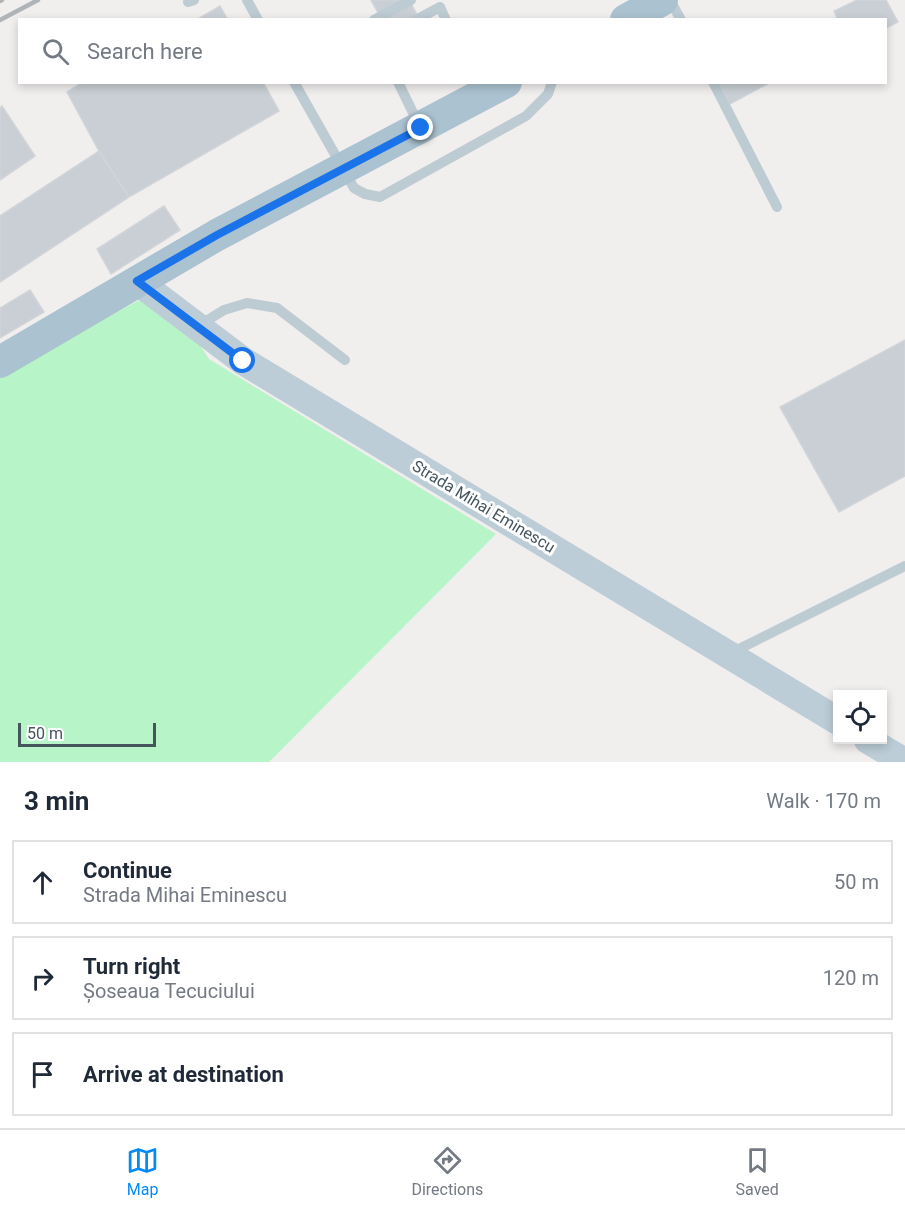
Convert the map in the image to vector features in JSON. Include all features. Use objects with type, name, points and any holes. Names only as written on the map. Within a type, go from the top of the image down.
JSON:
[{"type":"main road","points":[[630,18],[662,0]]},
{"type":"main road","points":[[0,362],[217,235],[421,128],[490,86]]},
{"type":"main road","name":"Strada Mihai Eminescu","points":[[137,281],[243,361],[833,719]]},
{"type":"main road","points":[[875,744],[905,762]]},
{"type":"lane","points":[[247,0],[257,18]]},
{"type":"lane","points":[[378,18],[411,0]]},
{"type":"lane","points":[[670,0],[680,18]]},
{"type":"lane","points":[[419,18],[438,4],[445,18]]},
{"type":"lane","points":[[295,84],[354,188],[365,194],[380,197],[526,116],[548,94],[551,84]]},
{"type":"lane","points":[[399,84],[421,128]]},
{"type":"lane","points":[[714,84],[777,207]]},
{"type":"lane","points":[[196,327],[224,310],[247,303],[277,308],[345,360]]},
{"type":"lane","points":[[728,654],[905,566]]},
{"type":"green space","points":[[162,288],[209,359],[496,534],[269,762],[0,762],[0,375]]},
{"type":"building","points":[[371,0],[409,0],[419,18],[381,18]]},
{"type":"building","points":[[857,0],[886,0],[898,22],[887,28],[887,18],[837,18],[834,11]]},
{"type":"building","points":[[220,6],[227,18],[199,18]]},
{"type":"building","points":[[80,84],[264,84],[279,111],[129,197],[99,151],[67,92]]},
{"type":"building","points":[[720,84],[767,84],[730,104]]},
{"type":"building","points":[[2,106],[35,156],[0,180],[0,108]]},
{"type":"building","points":[[99,151],[129,197],[0,282],[0,216]]},
{"type":"building","points":[[164,206],[180,230],[111,274],[97,249]]},
{"type":"building","points":[[30,290],[44,312],[0,338],[0,308]]},
{"type":"building","points":[[905,340],[905,476],[839,512],[780,407]]},
{"type":"railway","points":[[0,20],[38,0]]},
{"type":"route","points":[[243,361],[137,281],[217,235],[421,128]]}]
